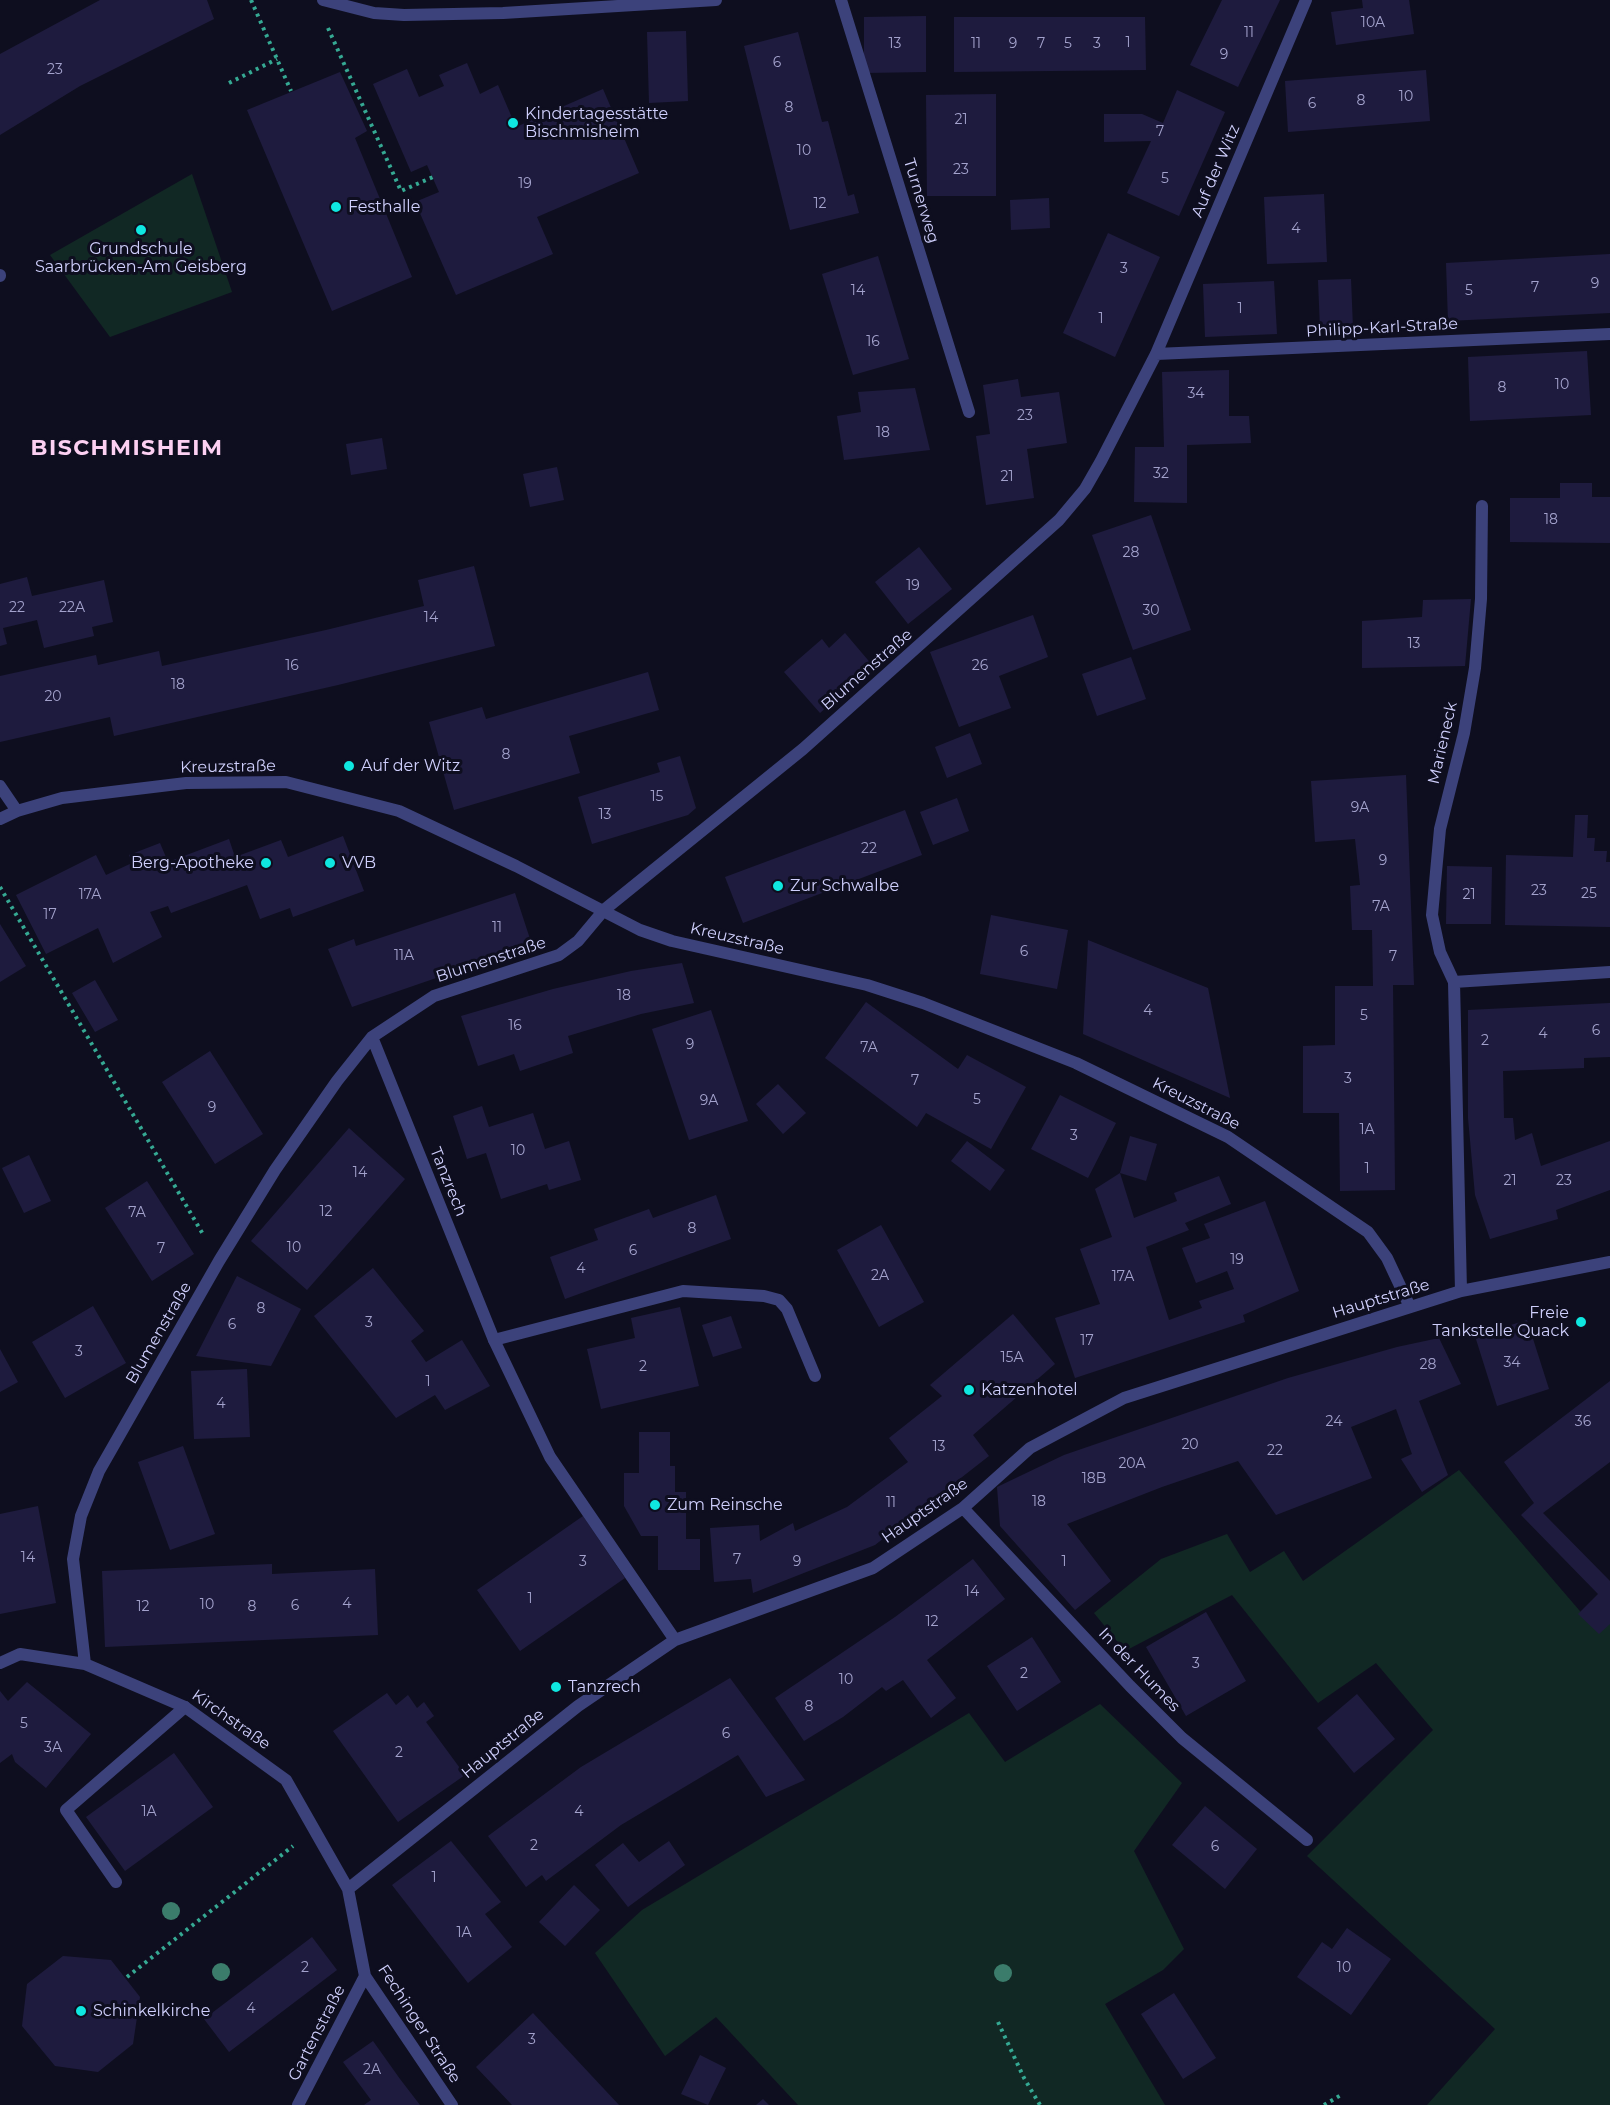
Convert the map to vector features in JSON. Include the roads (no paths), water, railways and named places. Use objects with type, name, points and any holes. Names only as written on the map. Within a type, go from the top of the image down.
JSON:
[{"type":"street","points":[[323,0],[374,13],[404,15],[503,13],[716,0]]},
{"type":"street","name":"Turnerweg","points":[[841,0],[969,412]]},
{"type":"street","name":"Auf der Witz","points":[[1156,354],[1306,0]]},
{"type":"street","name":"Philipp-Karl-Straße","points":[[1156,354],[1610,334]]},
{"type":"street","name":"Blumenstraße","points":[[85,1664],[73,1559],[81,1516],[99,1471],[219,1261],[282,1160],[337,1081],[372,1037],[434,996],[559,955],[578,941],[604,910],[803,749],[1059,520],[1085,489],[1101,462],[1156,354]]},
{"type":"street","name":"Marieneck","points":[[1461,1291],[1454,982],[1440,952],[1431,915],[1440,829],[1464,733],[1475,668],[1482,599],[1482,506]]},
{"type":"street","name":"Kreuzstraße","points":[[0,819],[17,811],[62,798],[186,783],[286,782],[399,811],[604,910],[640,930],[672,941],[867,985],[923,1003],[1076,1064],[1228,1137],[1368,1232],[1387,1258],[1410,1307]]},
{"type":"street","points":[[0,786],[17,811]]},
{"type":"street","points":[[1454,982],[1610,972]]},
{"type":"street","name":"Tanzrech","points":[[372,1037],[494,1340],[550,1457],[675,1640]]},
{"type":"street","name":"Hauptstraße","points":[[348,1889],[578,1706],[675,1640],[873,1568],[963,1508],[1030,1448],[1124,1398],[1461,1291],[1610,1262]]},
{"type":"street","points":[[494,1340],[683,1291],[764,1296],[779,1300],[787,1309],[815,1376]]},
{"type":"street","name":"In der Humes","points":[[963,1508],[1130,1686],[1182,1738],[1306,1840]]},
{"type":"street","name":"Kirchstraße","points":[[0,1662],[20,1654],[85,1664],[185,1707],[286,1780],[348,1889]]},
{"type":"street","points":[[116,1882],[66,1810],[185,1707]]},
{"type":"street","name":"Fechinger Straße","points":[[348,1889],[365,1976],[452,2105]]},
{"type":"street","name":"Gartenstraße","points":[[298,2105],[365,1976]]},
{"type":"place","name":"Kindertagesstätte Bischmisheim","points":[[513,123]]},
{"type":"place","name":"Festhalle","points":[[336,207]]},
{"type":"place","name":"Grundschule Saarbrücken-Am Geisberg","points":[[141,230]]},
{"type":"place","name":"Auf der Witz","points":[[349,766]]},
{"type":"place","name":"Berg-Apotheke","points":[[266,863]]},
{"type":"place","name":"VVB","points":[[330,863]]},
{"type":"place","name":"Zur Schwalbe","points":[[778,886]]},
{"type":"place","name":"Freie Tankstelle Quack","points":[[1581,1322]]},
{"type":"place","name":"Katzenhotel","points":[[969,1390]]},
{"type":"place","name":"Zum Reinsche","points":[[655,1505]]},
{"type":"place","name":"Tanzrech","points":[[556,1687]]},
{"type":"place","name":"Schinkelkirche","points":[[81,2011]]},
{"type":"district","name":"BISCHMISHEIM","points":[[127,449]]}]
